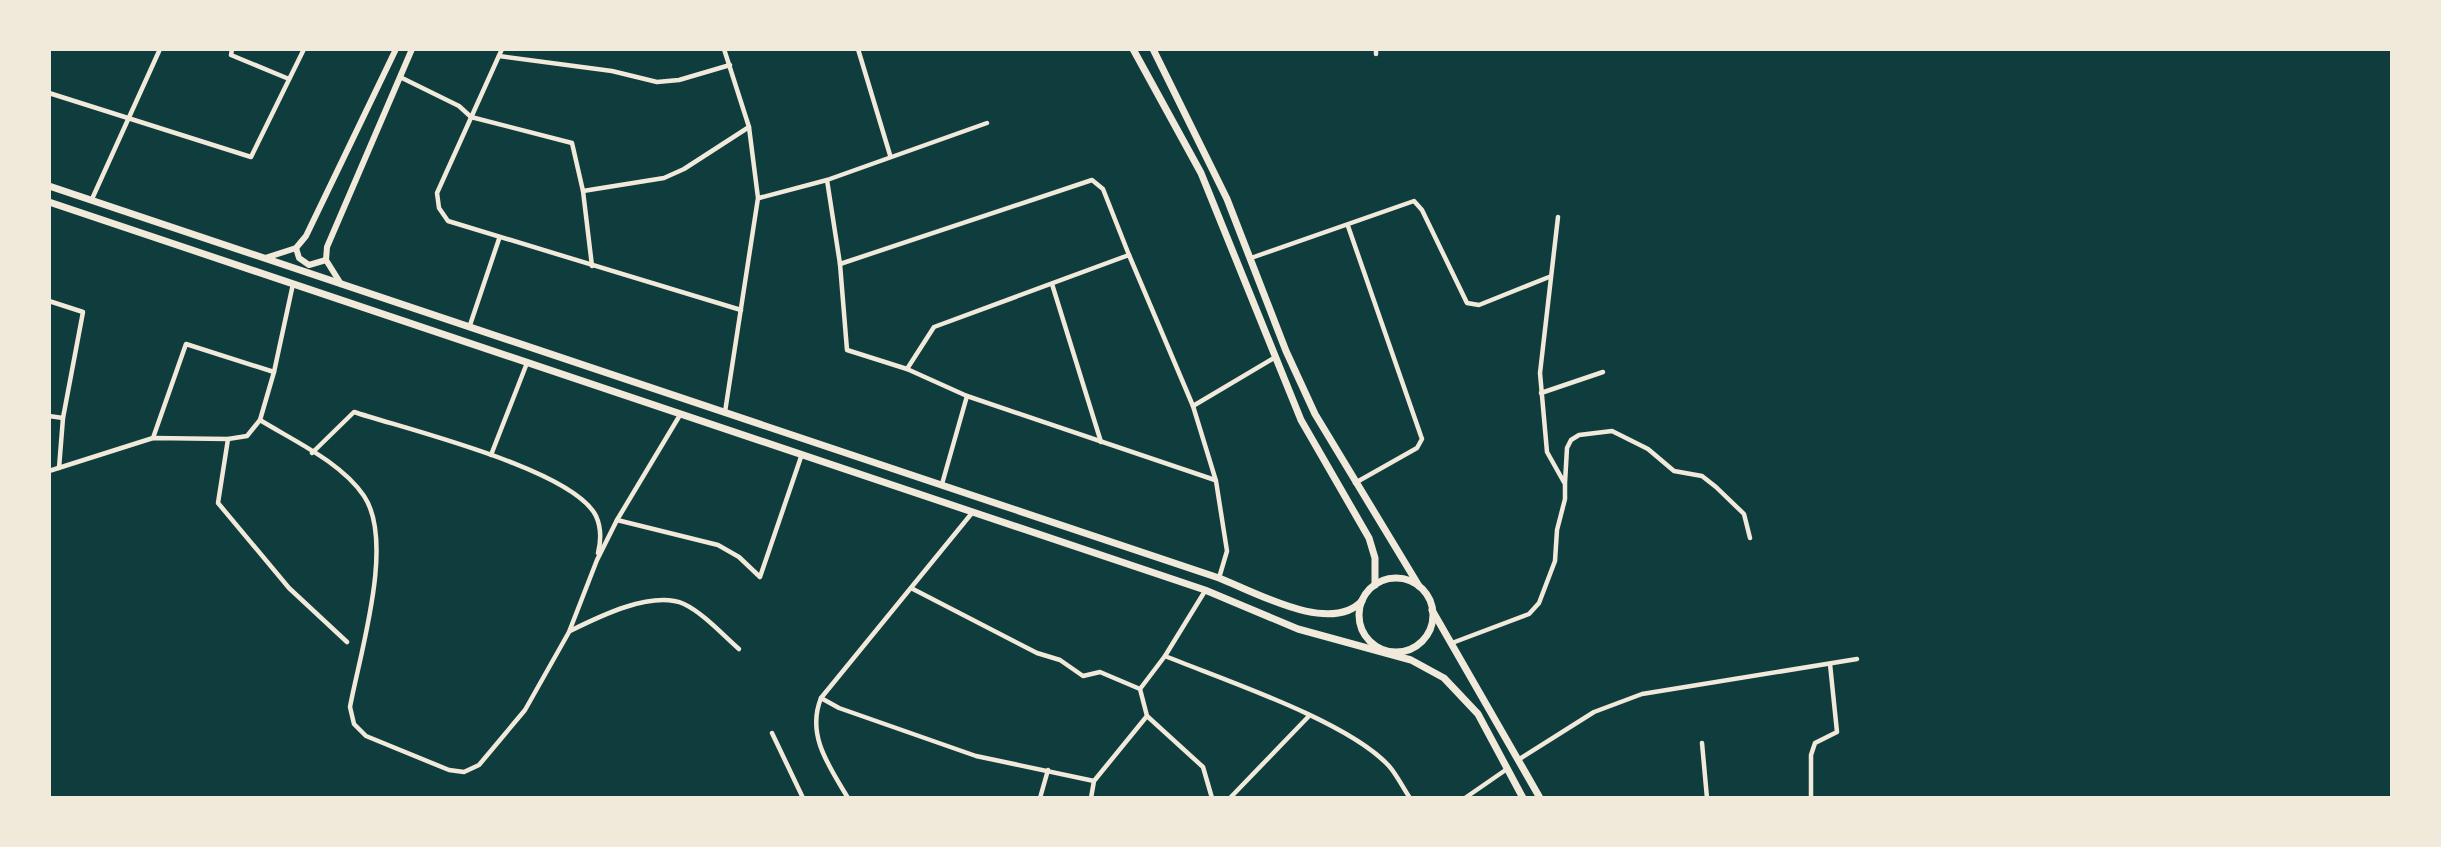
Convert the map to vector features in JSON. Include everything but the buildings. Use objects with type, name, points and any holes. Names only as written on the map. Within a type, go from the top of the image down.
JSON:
[{"type":"main road","points":[[1133,49],[1200,173],[1301,420],[1369,538],[1375,558],[1375,585]]},
{"type":"main road","points":[[1153,49],[1200,138],[1251,258],[1286,351],[1315,414],[1354,483],[1419,586],[1540,798]]},
{"type":"main road","points":[[49,186],[942,484],[1219,578],[1306,612],[1323,615],[1356,607],[1375,585],[1397,579],[1419,586]]},
{"type":"main road","points":[[49,202],[1205,590],[1298,629],[1410,660],[1444,678],[1478,714],[1523,798]]},
{"type":"main road","points":[[1274,358],[1286,351]]},
{"type":"main road","points":[[617,392],[621,378]]},
{"type":"main road","points":[[988,517],[993,503]]},
{"type":"main road","points":[[1362,601],[1360,625],[1366,637],[1386,652],[1410,649],[1420,643],[1428,634],[1432,610]]},
{"type":"street","points":[[92,199],[160,49]]},
{"type":"street","points":[[232,49],[231,55],[289,79]]},
{"type":"street","points":[[49,93],[251,158],[304,49]]},
{"type":"street","points":[[265,258],[296,248],[306,236],[396,49]]},
{"type":"street","points":[[341,284],[326,260],[339,215],[412,49]]},
{"type":"street","points":[[502,49],[437,193],[439,208],[448,221],[499,239],[741,310]]},
{"type":"street","points":[[724,49],[749,127],[758,198],[726,412]]},
{"type":"street","points":[[858,49],[890,155]]},
{"type":"street","points":[[499,56],[612,71],[657,82],[679,80],[730,65]]},
{"type":"street","points":[[387,71],[459,106],[471,117],[572,143],[583,191],[592,266]]},
{"type":"street","points":[[758,198],[827,180],[890,155],[987,123]]},
{"type":"street","points":[[583,191],[664,178],[684,169],[749,127]]},
{"type":"street","points":[[827,180],[840,264],[847,350],[907,369],[967,396],[1216,481]]},
{"type":"street","points":[[840,264],[1092,180],[1102,189],[1194,406],[1216,481],[1227,551],[1219,578]]},
{"type":"street","points":[[1251,258],[1414,201],[1422,210],[1467,303],[1472,306],[1549,277]]},
{"type":"street","points":[[1558,216],[1540,373],[1547,452],[1565,484]]},
{"type":"street","points":[[1348,226],[1422,439],[1418,448],[1354,483]]},
{"type":"street","points":[[470,325],[499,239]]},
{"type":"street","points":[[296,248],[299,258],[309,265],[326,260]]},
{"type":"street","points":[[907,369],[934,327],[1129,255]]},
{"type":"street","points":[[49,471],[153,438],[228,439],[247,436],[260,420],[274,372],[293,284]]},
{"type":"street","points":[[1052,284],[1101,442]]},
{"type":"street","points":[[49,301],[83,312],[62,418],[59,468]]},
{"type":"street","points":[[153,438],[186,344],[274,372]]},
{"type":"street","points":[[1194,406],[1274,358]]},
{"type":"street","points":[[491,456],[527,363]]},
{"type":"street","points":[[1541,393],[1603,372]]},
{"type":"street","points":[[942,484],[967,396]]},
{"type":"street","points":[[312,453],[354,412],[491,456],[555,480],[589,506],[600,528],[597,560]]},
{"type":"street","points":[[260,420],[346,477],[365,497],[376,527],[379,554],[351,707],[354,724],[366,736],[449,770],[464,772],[479,765],[525,710],[569,632],[597,560],[617,520],[680,415]]},
{"type":"street","points":[[49,416],[62,418]]},
{"type":"street","points":[[1452,643],[1530,614],[1539,603],[1555,561],[1557,530],[1566,499],[1567,448],[1571,440],[1578,435],[1612,430],[1648,449],[1674,471],[1702,477],[1744,514],[1750,538]]},
{"type":"street","points":[[228,439],[218,503],[289,587],[347,642]]},
{"type":"street","points":[[617,520],[718,545],[739,557],[760,577],[803,453]]},
{"type":"street","points":[[848,798],[817,741],[814,715],[821,698],[972,513]]},
{"type":"street","points":[[911,588],[1037,653],[1060,660],[1083,676],[1100,672],[1140,689]]},
{"type":"street","points":[[1140,689],[1166,656],[1205,590]]},
{"type":"street","points":[[569,632],[624,607],[669,600],[686,605],[739,649]]},
{"type":"street","points":[[1166,656],[1309,716],[1349,737],[1388,765],[1409,798]]},
{"type":"street","points":[[1518,760],[1594,712],[1642,694],[1857,659]]},
{"type":"street","points":[[1811,798],[1811,755],[1815,743],[1837,732],[1830,664]]},
{"type":"street","points":[[1140,689],[1147,716],[1203,767],[1212,798]]},
{"type":"street","points":[[821,698],[839,708],[976,756],[1094,781]]},
{"type":"street","points":[[1091,798],[1094,781],[1147,716]]},
{"type":"street","points":[[1230,798],[1309,716]]},
{"type":"street","points":[[772,733],[803,798]]},
{"type":"street","points":[[1702,743],[1707,798]]},
{"type":"street","points":[[1465,798],[1507,769]]},
{"type":"street","points":[[1040,798],[1048,771]]}]
